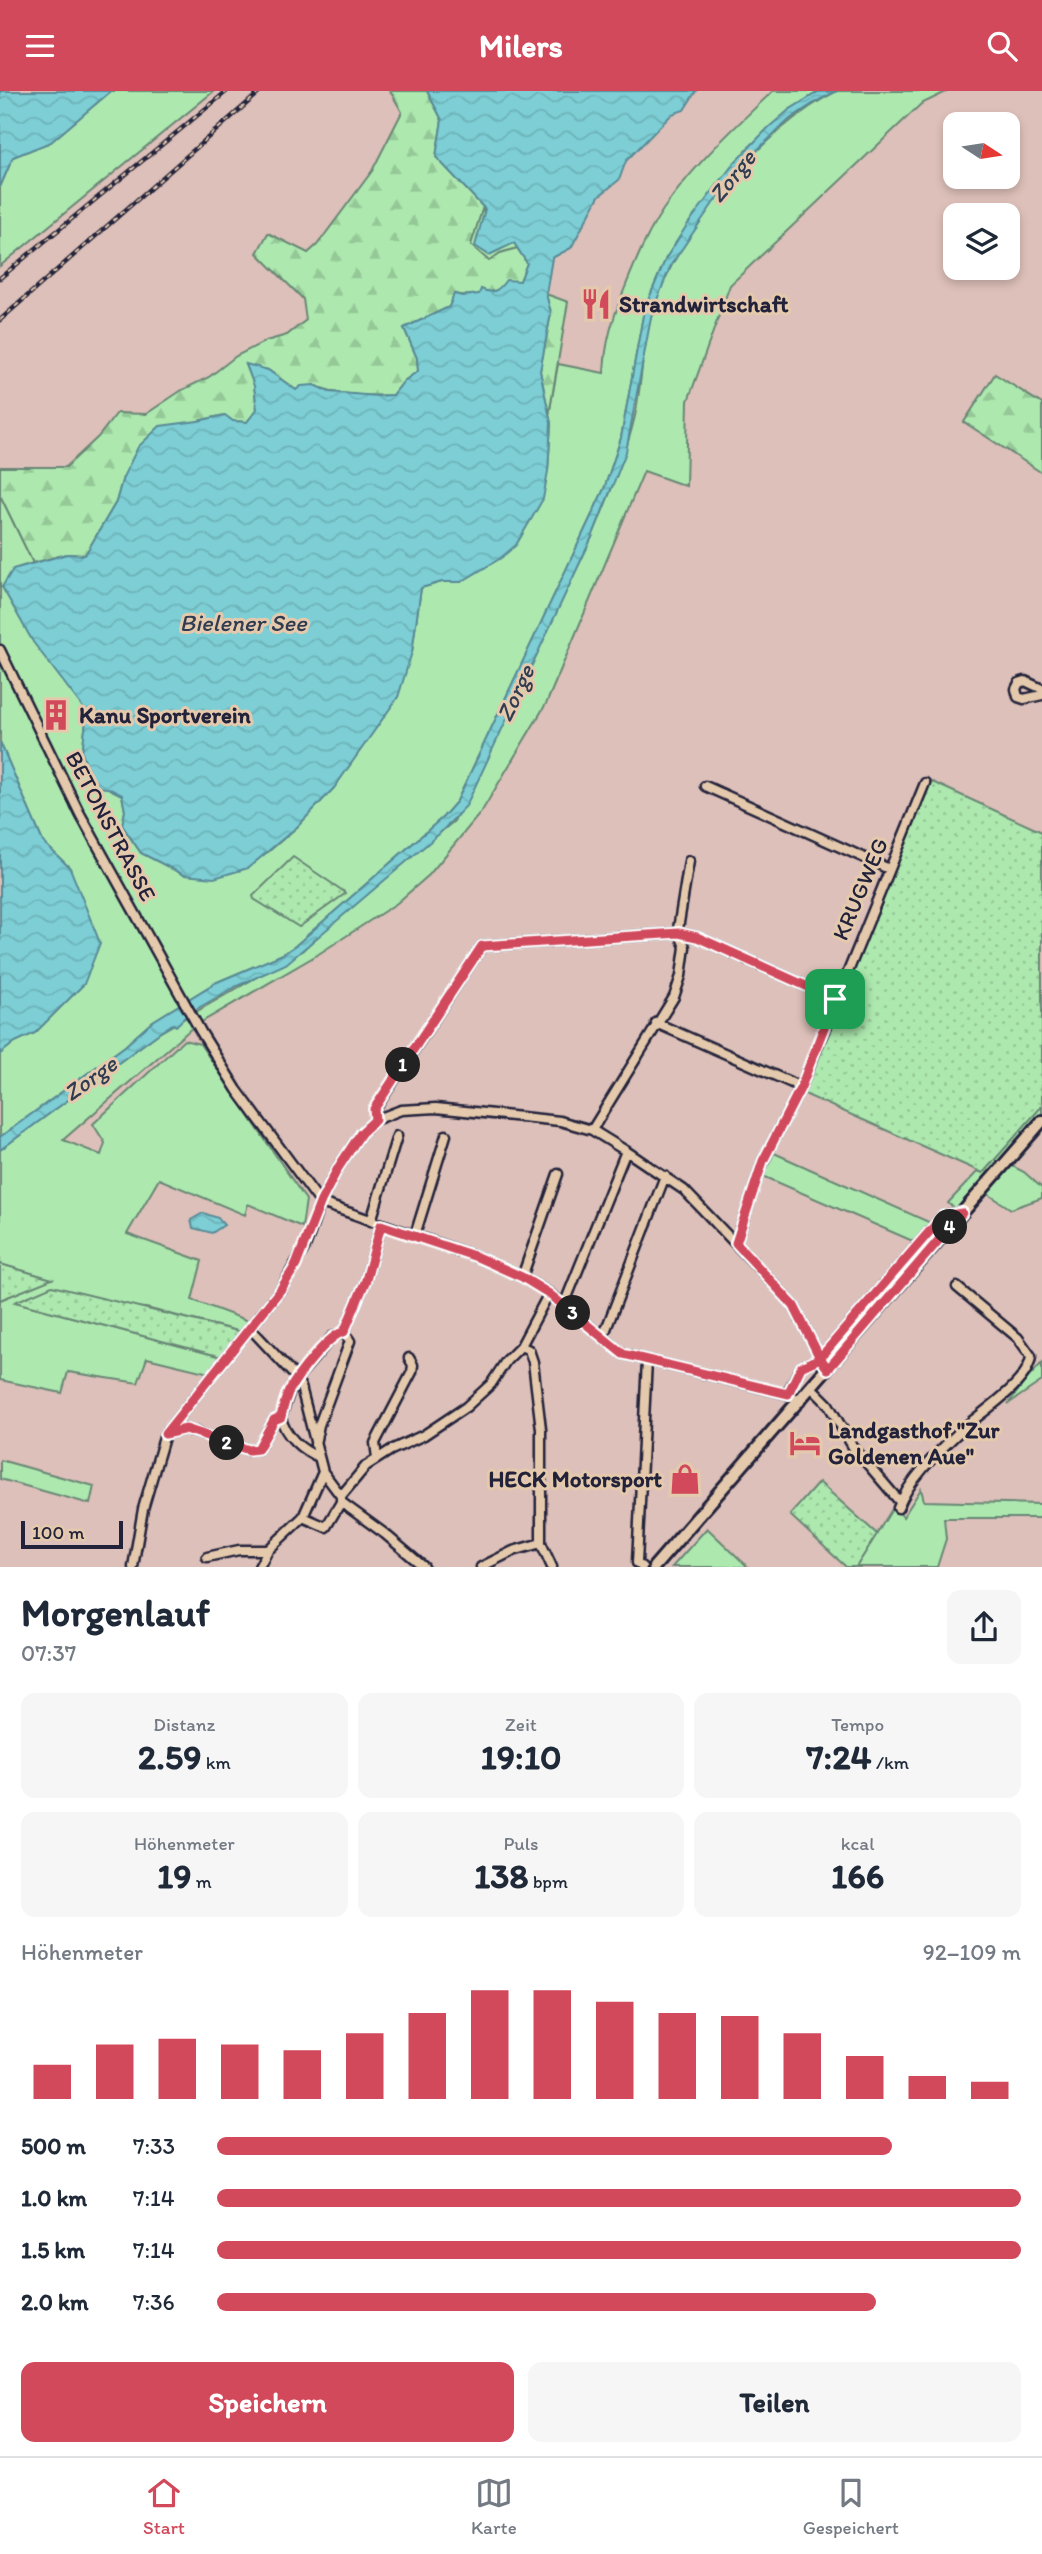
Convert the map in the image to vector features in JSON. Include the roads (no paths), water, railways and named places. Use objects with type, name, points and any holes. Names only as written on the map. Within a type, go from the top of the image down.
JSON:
[{"type":"main road","points":[[654,1567],[1042,1121]]},
{"type":"street","name":"BETONSTRASSE","points":[[0,650],[80,814],[197,1024],[237,1090],[321,1201]]},
{"type":"street","points":[[1042,689],[1025,681],[1019,683],[1016,689],[1018,697],[1024,699],[1042,695]]},
{"type":"street","name":"KRUGWEG","points":[[736,1243],[763,1161],[801,1087],[925,783]]},
{"type":"street","points":[[705,786],[889,869]]},
{"type":"street","points":[[592,1130],[674,997],[681,976],[685,947],[678,922],[689,861]]},
{"type":"street","points":[[375,1120],[374,1109],[482,946],[679,933],[697,937],[835,999]]},
{"type":"street","points":[[656,1023],[801,1087]]},
{"type":"street","points":[[133,1567],[143,1509],[165,1434],[251,1329],[296,1265],[321,1201],[361,1133],[375,1120],[401,1110],[436,1108],[560,1121],[592,1130],[684,1190],[794,1306],[828,1369]]},
{"type":"street","points":[[415,1235],[446,1135]]},
{"type":"street","points":[[371,1221],[397,1136]]},
{"type":"street","points":[[564,1305],[626,1151]]},
{"type":"street","points":[[522,1277],[558,1174]]},
{"type":"street","points":[[603,1337],[665,1176]]},
{"type":"street","points":[[321,1201],[381,1225],[477,1257],[522,1277],[564,1305],[623,1354],[788,1394],[800,1402]]},
{"type":"street","points":[[788,1394],[801,1367],[820,1358],[943,1216],[962,1213]]},
{"type":"street","points":[[319,1457],[307,1453],[288,1434],[281,1417],[296,1379],[332,1336],[344,1332],[366,1280],[381,1225]]},
{"type":"street","points":[[812,1388],[828,1404],[853,1447],[899,1505],[936,1454],[983,1410],[1007,1394],[1026,1373],[1031,1356],[1018,1338],[957,1287]]},
{"type":"street","points":[[303,1517],[326,1527],[341,1499],[366,1467],[377,1458],[424,1435],[466,1407],[491,1384],[506,1361],[521,1346],[548,1293]]},
{"type":"street","points":[[251,1329],[296,1379],[304,1395],[323,1472],[341,1499],[424,1567]]},
{"type":"street","points":[[315,1444],[319,1425],[350,1341],[344,1332]]},
{"type":"street","points":[[521,1346],[529,1350],[533,1362],[541,1429],[541,1543],[552,1567]]},
{"type":"street","points":[[377,1458],[375,1443],[412,1372],[413,1365],[409,1358]]},
{"type":"street","points":[[642,1567],[637,1563],[647,1360]]},
{"type":"street","points":[[165,1434],[186,1429],[249,1450],[258,1449],[274,1420],[281,1417]]},
{"type":"street","points":[[259,1567],[268,1550],[303,1517],[323,1472]]},
{"type":"street","points":[[481,1567],[513,1551],[541,1543]]},
{"type":"street","points":[[207,1557],[239,1550],[268,1550]]},
{"type":"water","points":[[0,91],[111,91],[51,142],[13,157],[0,187]]},
{"type":"water","name":"Bielener See","points":[[427,91],[696,91],[684,110],[672,114],[626,161],[619,180],[599,196],[571,248],[552,258],[546,294],[551,313],[540,371],[551,423],[548,471],[543,499],[516,545],[501,558],[461,582],[442,582],[421,588],[412,652],[398,697],[334,788],[297,827],[248,868],[214,878],[184,875],[141,853],[122,825],[125,811],[122,795],[108,788],[94,787],[82,753],[87,713],[33,642],[2,587],[13,569],[67,554],[85,555],[116,502],[123,477],[138,447],[160,426],[225,415],[233,421],[247,422],[257,409],[254,386],[246,364],[268,370],[296,390],[301,386],[314,385],[329,392],[393,395],[404,381],[418,371],[417,358],[404,328],[449,307],[454,294],[479,294],[481,289],[498,289],[506,280],[520,281],[527,263],[514,243],[489,255],[475,246],[485,209],[436,157],[442,120]]},
{"type":"water","name":"Zorge","points":[[837,91],[790,119],[752,155],[714,202],[671,265],[652,312],[626,452],[592,537],[466,806],[439,834],[286,964],[237,986],[188,1014],[176,1026],[173,1024],[159,1033],[0,1150],[0,1137],[125,1046],[153,1021],[215,983],[283,954],[295,946],[443,817],[457,801],[604,489],[621,438],[644,310],[666,258],[687,225],[735,162],[769,127],[789,110],[818,92]]},
{"type":"water","points":[[0,742],[43,842],[70,868],[100,943],[84,984],[35,1033],[15,1042],[0,1054]]},
{"type":"water","points":[[203,1213],[218,1218],[224,1225],[212,1233],[193,1228],[191,1220]]},
{"type":"railway","points":[[0,278],[227,91]]},
{"type":"railway","points":[[0,320],[261,91]]},
{"type":"place","name":"Strandwirtschaft","points":[[596,304]]},
{"type":"place","name":"Kanu Sportverein","points":[[56,715]]},
{"type":"place","name":"Landgasthof \"Zur Goldenen Aue\"","points":[[805,1443]]},
{"type":"place","name":"HECK Motorsport","points":[[685,1479]]}]
